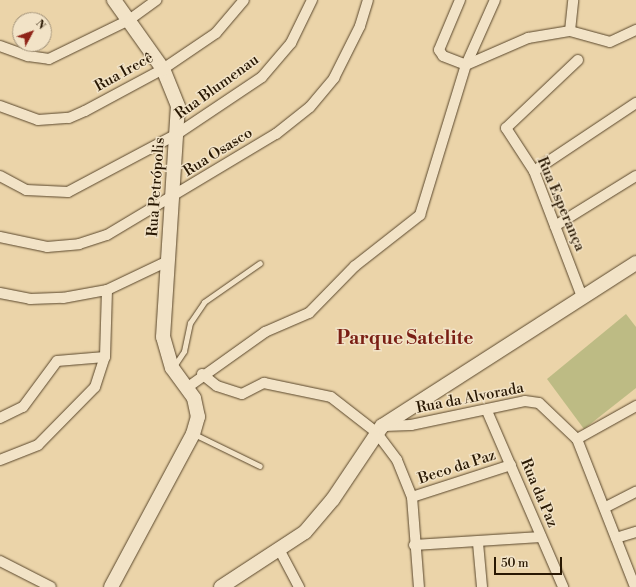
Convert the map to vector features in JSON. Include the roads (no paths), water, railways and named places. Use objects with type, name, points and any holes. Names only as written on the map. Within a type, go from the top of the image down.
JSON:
[{"type":"street","name":"Rua Petrópolis","points":[[111,587],[193,434],[197,409],[188,387],[172,368],[163,336],[178,106],[162,69],[114,0]]},
{"type":"street","points":[[0,46],[28,56],[49,59],[129,20],[157,0]]},
{"type":"street","name":"Rua Irecê","points":[[0,106],[38,120],[69,118],[162,69],[216,33],[244,0]]},
{"type":"street","name":"Rua Blumenau","points":[[0,176],[26,190],[68,192],[177,134],[262,77],[291,42],[312,0]]},
{"type":"street","name":"Rua Osasco","points":[[0,238],[46,247],[80,244],[107,235],[173,197],[276,134],[310,107],[334,78],[360,26],[368,0]]},
{"type":"street","points":[[460,0],[439,50],[443,56],[466,65],[512,43],[570,31],[610,42],[636,30]]},
{"type":"street","points":[[188,387],[202,374],[264,332],[309,313],[355,266],[420,215],[466,65],[495,0]]},
{"type":"street","points":[[570,31],[573,0]]},
{"type":"street","name":"Rua Esperança","points":[[578,60],[506,128],[534,171],[582,297]]},
{"type":"street","points":[[534,171],[636,103]]},
{"type":"street","points":[[555,226],[636,176]]},
{"type":"street","points":[[0,293],[30,299],[63,298],[107,290],[168,261]]},
{"type":"street","points":[[221,587],[280,551],[305,532],[330,504],[379,429],[636,263]]},
{"type":"street","points":[[0,460],[21,455],[50,434],[95,387],[105,357],[107,290]]},
{"type":"street","points":[[0,418],[23,407],[57,361],[105,357]]},
{"type":"street","points":[[202,374],[217,386],[242,394],[264,383],[331,397],[379,429],[397,460],[412,497],[418,587]]},
{"type":"street","name":"Rua da Alvorada","points":[[379,429],[411,425],[532,401],[544,407],[577,439],[606,507],[635,587]]},
{"type":"street","points":[[577,439],[636,406]]},
{"type":"street","name":"Rua da Paz","points":[[487,411],[563,587]]},
{"type":"street","name":"Rua da Alvorada","points":[[397,416],[411,425]]},
{"type":"street","name":"Beco da Paz","points":[[412,497],[511,465]]},
{"type":"street","points":[[606,507],[636,492]]},
{"type":"street","points":[[616,538],[636,532]]},
{"type":"street","points":[[414,545],[478,543],[542,537]]},
{"type":"street","points":[[478,543],[482,587]]},
{"type":"street","points":[[280,551],[299,587]]},
{"type":"street","points":[[0,561],[51,587]]},
{"type":"lane","points":[[172,368],[184,351],[190,323],[204,302],[260,263]]},
{"type":"lane","points":[[193,434],[260,466]]},
{"type":"district","name":"Parque Satelite","points":[[405,339]]}]
